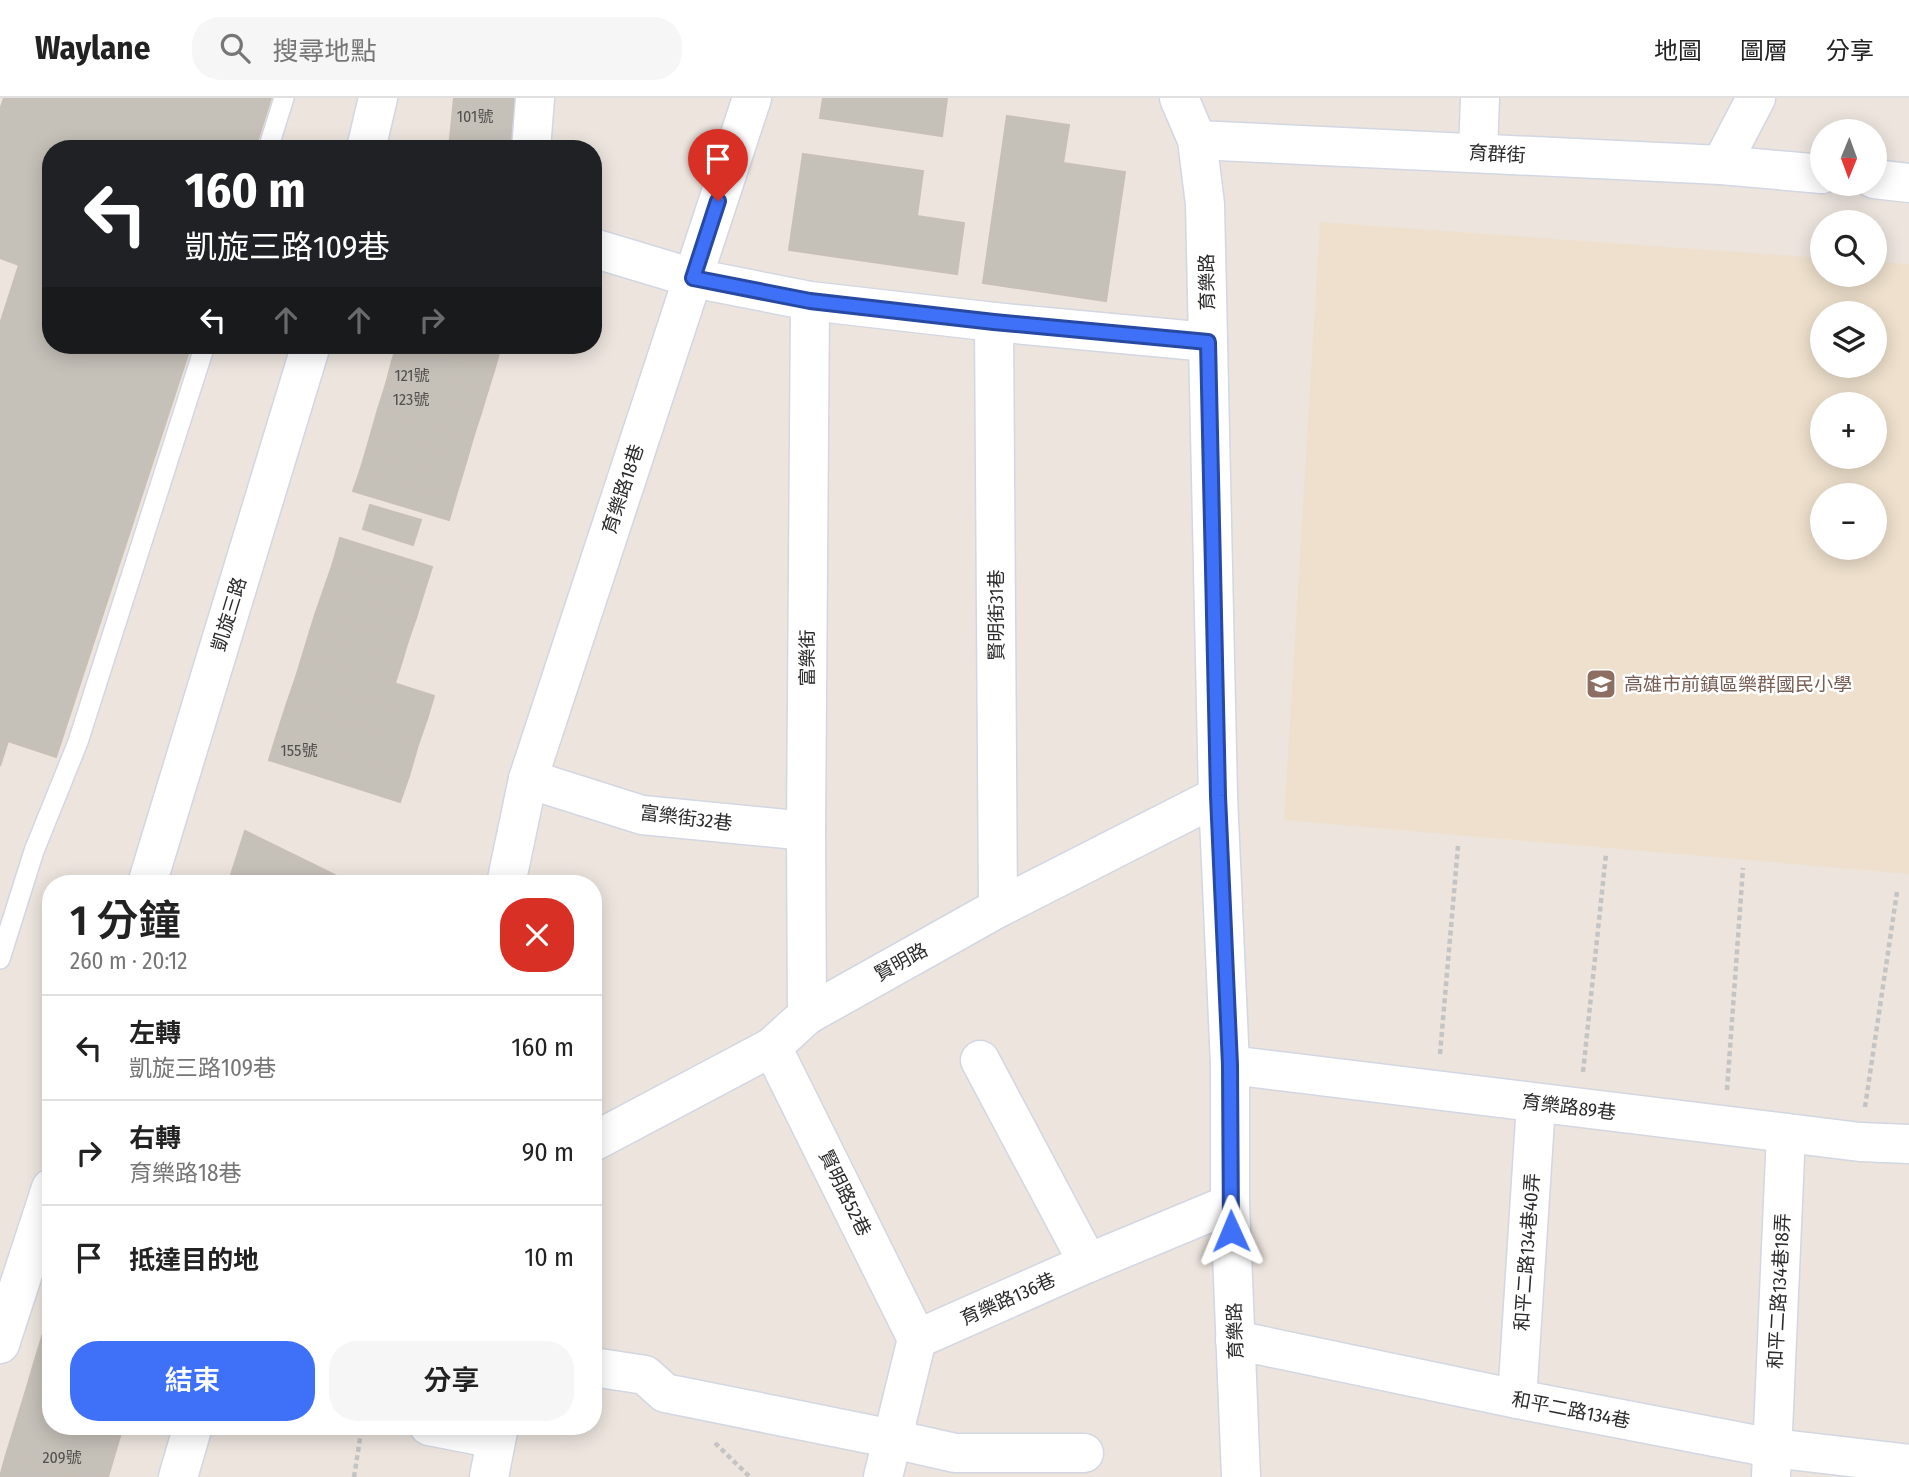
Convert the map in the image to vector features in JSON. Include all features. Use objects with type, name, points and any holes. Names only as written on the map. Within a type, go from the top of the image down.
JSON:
[{"type":"street","points":[[368,140],[378,98]]},
{"type":"street","points":[[532,140],[534,98]]},
{"type":"street","name":"育樂路18巷","points":[[508,875],[528,779],[752,98]]},
{"type":"street","name":"育樂路","points":[[1179,98],[1197,139],[1205,204],[1218,796],[1230,1065],[1230,1204],[1241,1477]]},
{"type":"street","points":[[1478,153],[1480,98]]},
{"type":"street","points":[[1721,165],[1756,98]]},
{"type":"street","name":"育群街","points":[[1197,139],[1721,165],[1810,173]]},
{"type":"street","points":[[1887,180],[1909,183]]},
{"type":"street","points":[[602,251],[693,278],[810,301],[1208,342]]},
{"type":"street","name":"富樂街","points":[[807,1015],[810,301]]},
{"type":"street","name":"賢明街31巷","points":[[994,322],[998,908]]},
{"type":"street","name":"凱旋三路","points":[[149,875],[308,354]]},
{"type":"street","name":"富樂街32巷","points":[[528,779],[642,815],[806,831]]},
{"type":"street","name":"賢明路","points":[[602,1137],[772,1047],[807,1015],[998,908],[1218,796]]},
{"type":"street","name":"賢明路52巷","points":[[772,1047],[917,1339]]},
{"type":"street","points":[[980,1060],[1088,1263]]},
{"type":"street","name":"育樂路89巷","points":[[1230,1065],[1860,1142],[1909,1144]]},
{"type":"street","name":"和平二路134巷40弄","points":[[1517,1399],[1536,1104]]},
{"type":"street","name":"和平二路134巷18弄","points":[[1771,1463],[1786,1133]]},
{"type":"street","name":"育樂路136巷","points":[[917,1339],[1230,1204]]},
{"type":"street","points":[[0,1344],[42,1216]]},
{"type":"street","points":[[883,1477],[917,1339]]},
{"type":"street","name":"和平二路134巷","points":[[1235,1340],[1517,1399],[1771,1463],[1909,1464]]},
{"type":"street","points":[[602,1368],[645,1374],[665,1393],[893,1438],[955,1453],[1084,1453]]},
{"type":"street","points":[[178,1477],[190,1435]]},
{"type":"street","points":[[489,1477],[497,1435]]},
{"type":"lane","points":[[271,140],[284,98]]},
{"type":"lane","points":[[0,960],[34,851],[78,742],[202,354]]},
{"type":"path","points":[[1437,1090],[1458,846]]},
{"type":"path","points":[[1579,1108],[1606,854]]},
{"type":"path","points":[[1724,1126],[1743,868]]},
{"type":"path","points":[[1860,1142],[1897,892]]},
{"type":"path","points":[[354,1477],[361,1435]]},
{"type":"shaded area","name":"高雄市前鎮區樂群國民小學","points":[[1320,222],[1810,257],[1810,287],[1887,287],[1887,263],[1909,264],[1909,874],[1284,820]]},
{"type":"building","points":[[4,98],[271,98],[258,140],[42,140],[42,354],[188,354],[56,757],[8,741],[0,766],[0,324],[19,265],[0,258],[0,110]]},
{"type":"building","points":[[454,98],[518,98],[512,140],[450,139]]},
{"type":"building","points":[[823,98],[947,98],[942,136],[820,118]]},
{"type":"building","points":[[1007,116],[1069,125],[1063,163],[1125,172],[1106,301],[983,283]]},
{"type":"building","points":[[803,154],[923,171],[917,216],[964,223],[957,274],[789,250]]},
{"type":"building","points":[[394,354],[436,354],[494,371],[488,390],[392,361]]},
{"type":"building","points":[[436,354],[499,354],[494,371]]},
{"type":"building","points":[[392,361],[488,390],[481,413],[386,384]]},
{"type":"building","points":[[386,384],[481,413],[473,438],[378,409]]},
{"type":"building","points":[[378,409],[473,438],[467,459],[372,430]]},
{"type":"building","points":[[372,430],[467,459],[461,479],[366,451]]},
{"type":"building","points":[[366,451],[461,479],[455,499],[360,471]]},
{"type":"building","points":[[360,471],[455,499],[449,520],[353,491]]},
{"type":"building","points":[[370,505],[421,520],[413,545],[363,529]]},
{"type":"building","points":[[340,538],[432,567],[424,592],[333,563]]},
{"type":"building","points":[[333,563],[424,592],[416,618],[324,589]]},
{"type":"building","points":[[324,589],[416,618],[408,641],[316,612]]},
{"type":"building","points":[[316,612],[408,641],[402,661],[310,631]]},
{"type":"building","points":[[310,631],[402,661],[395,683],[303,654]]},
{"type":"building","points":[[303,654],[434,696],[427,719],[296,677]]},
{"type":"building","points":[[296,677],[427,719],[418,745],[287,703]]},
{"type":"building","points":[[287,703],[418,745],[409,776],[277,734]]},
{"type":"building","points":[[277,734],[409,776],[400,802],[269,760]]},
{"type":"building","points":[[245,831],[335,875],[231,875]]},
{"type":"building","points":[[42,1337],[42,1365],[34,1363]]},
{"type":"building","points":[[34,1363],[42,1365],[42,1391],[27,1387]]},
{"type":"building","points":[[27,1387],[42,1391],[42,1435],[120,1435],[108,1477],[80,1477],[6,1455]]},
{"type":"building","points":[[6,1455],[80,1477],[0,1477]]},
{"type":"place","name":"高雄市前鎮區樂群國民小學","points":[[1601,684]]},
{"type":"route","points":[[718,201],[693,278],[810,301],[1208,342],[1218,796],[1230,1065],[1231,1231]]}]
